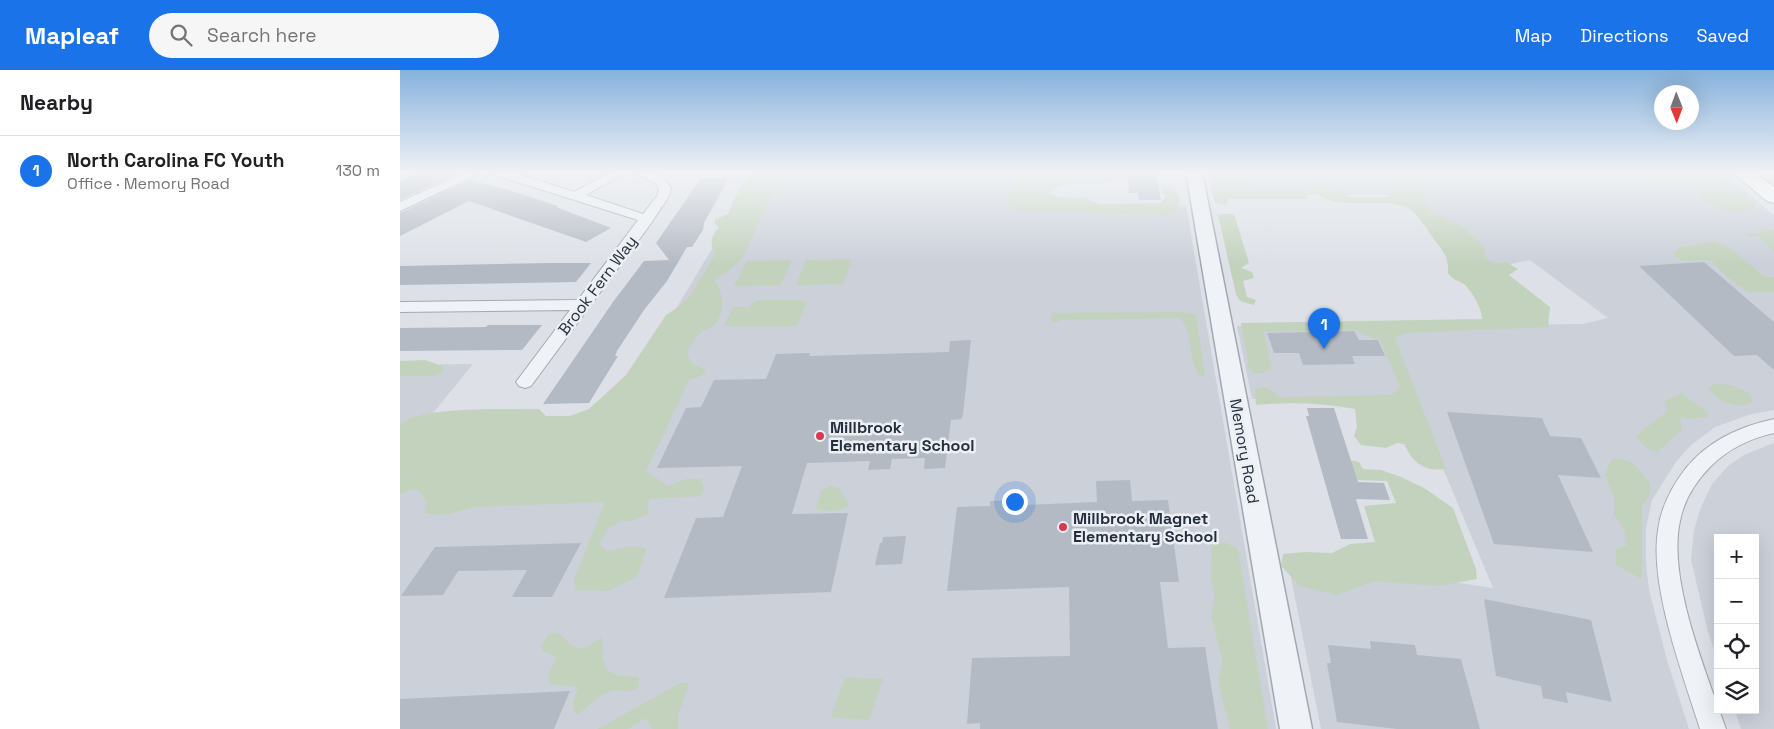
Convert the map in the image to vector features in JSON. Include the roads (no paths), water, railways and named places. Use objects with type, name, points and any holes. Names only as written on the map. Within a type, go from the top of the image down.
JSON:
[{"type":"street","points":[[596,203],[647,219]]},
{"type":"street","name":"Brook Fern Way","points":[[525,382],[658,203]]},
{"type":"street","name":"Memory Road","points":[[1200,203],[1296,729]]},
{"type":"street","points":[[400,307],[582,305]]},
{"type":"street","points":[[1713,729],[1675,604],[1668,562],[1668,531],[1675,503],[1692,473],[1712,452],[1736,440],[1774,426]]},
{"type":"place","name":"North Carolina FC Youth","points":[[1324,349]]},
{"type":"place","name":"Millbrook Elementary School","points":[[820,436]]},
{"type":"place","name":"Millbrook Magnet Elementary School","points":[[1063,527]]}]
